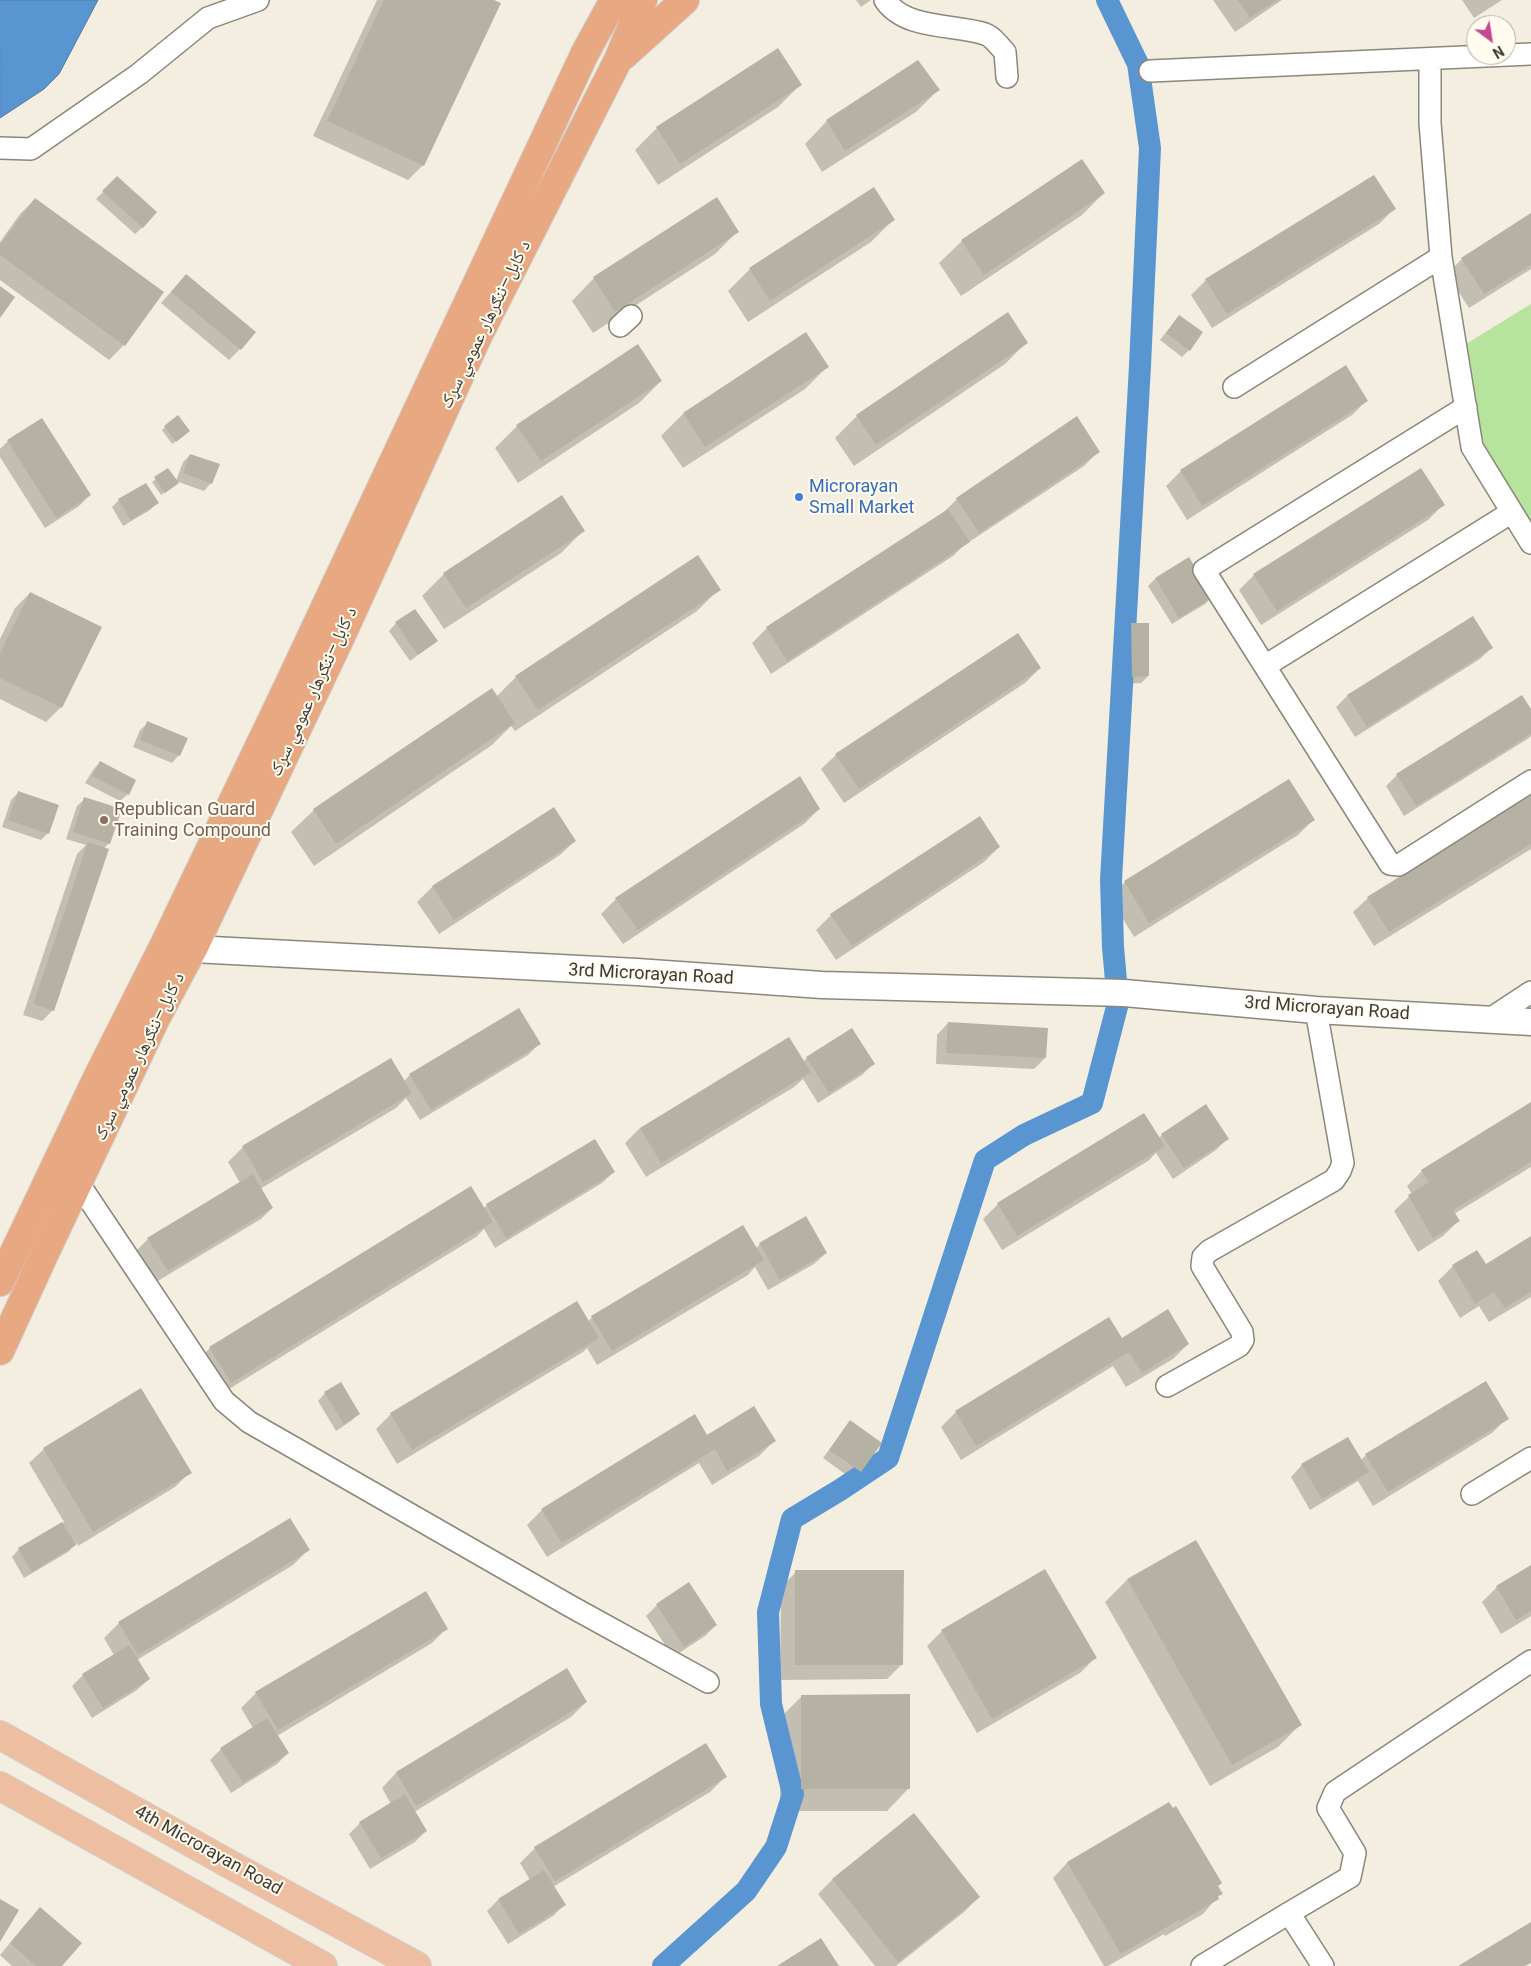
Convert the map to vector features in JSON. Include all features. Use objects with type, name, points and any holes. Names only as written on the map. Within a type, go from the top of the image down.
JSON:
[{"type":"highway","points":[[585,54],[597,0]]},
{"type":"highway","name":"د کابل–ننګرهار عمومي سړک","points":[[0,1282],[289,684],[585,54],[614,0]]},
{"type":"highway","name":"د کابل–ننګرهار عمومي سړک","points":[[0,1351],[156,1020],[193,948],[343,632],[477,338],[618,60],[643,0]]},
{"type":"highway","points":[[618,60],[685,0]]},
{"type":"main road","name":"4th Microrayan Road","points":[[0,1735],[222,1860],[417,1966]]},
{"type":"main road","points":[[0,1786],[323,1966]]},
{"type":"street","points":[[0,148],[31,149],[139,74],[208,18],[258,0]]},
{"type":"street","points":[[885,0],[891,9],[921,22],[987,34],[1005,52],[1007,77]]},
{"type":"street","points":[[1150,71],[1531,54]]},
{"type":"street","points":[[1430,59],[1430,122],[1441,257],[1472,447],[1531,543]]},
{"type":"street","points":[[1234,387],[1441,257]]},
{"type":"street","points":[[1466,407],[1204,570],[1390,864],[1399,865],[1531,782]]},
{"type":"street","points":[[1265,666],[1512,512]]},
{"type":"street","name":"3rd Microrayan Road","points":[[193,948],[637,972],[822,985],[1117,993],[1316,1010],[1531,1022]]},
{"type":"street","points":[[1490,1019],[1531,992]]},
{"type":"street","points":[[1167,1386],[1239,1346],[1243,1340],[1242,1332],[1202,1266],[1203,1257],[1334,1180],[1340,1171],[1343,1163],[1316,1010]]},
{"type":"street","points":[[79,1184],[224,1401],[249,1422],[544,1592],[708,1682]]},
{"type":"street","points":[[1472,1494],[1531,1458]]},
{"type":"street","points":[[1202,1966],[1350,1877],[1355,1852],[1328,1808],[1335,1792],[1531,1661]]},
{"type":"street","points":[[1289,1913],[1322,1966]]},
{"type":"green space","points":[[1531,304],[1531,527],[1478,440],[1461,347]]},
{"type":"water","points":[[0,0],[98,0],[59,74],[44,89],[0,118]]},
{"type":"building","points":[[384,0],[494,0],[501,3],[424,166],[327,121]]},
{"type":"building","points":[[1238,0],[1277,0],[1250,18]]},
{"type":"building","points":[[778,48],[802,85],[680,164],[656,127]]},
{"type":"building","points":[[918,60],[940,90],[845,151],[826,120]]},
{"type":"building","points":[[1082,159],[1105,193],[984,275],[961,240]]},
{"type":"building","points":[[1374,175],[1396,209],[1227,314],[1205,279]]},
{"type":"building","points":[[117,176],[157,212],[143,228],[102,191]]},
{"type":"building","points":[[874,187],[895,220],[770,301],[749,268]]},
{"type":"building","points":[[717,197],[739,232],[615,312],[593,277]]},
{"type":"building","points":[[35,198],[164,292],[125,346],[0,255],[0,245]]},
{"type":"building","points":[[1531,213],[1531,265],[1484,294],[1461,258]]},
{"type":"building","points":[[186,274],[256,332],[241,350],[171,292]]},
{"type":"building","points":[[0,286],[15,297],[0,318]]},
{"type":"building","points":[[1008,312],[1028,343],[876,445],[856,415]]},
{"type":"building","points":[[1179,315],[1203,332],[1190,351],[1166,333]]},
{"type":"building","points":[[806,332],[829,367],[705,447],[683,413]]},
{"type":"building","points":[[638,344],[662,381],[541,461],[516,425]]},
{"type":"building","points":[[1346,365],[1368,401],[1202,506],[1180,470]]},
{"type":"building","points":[[178,415],[190,431],[176,442],[164,426]]},
{"type":"building","points":[[1077,416],[1100,452],[979,533],[956,498]]},
{"type":"building","points":[[42,418],[91,495],[56,518],[7,440]]},
{"type":"building","points":[[190,454],[220,464],[212,484],[183,473]]},
{"type":"building","points":[[168,468],[179,483],[165,493],[154,477]]},
{"type":"building","points":[[1421,468],[1445,505],[1277,611],[1253,574]]},
{"type":"building","points":[[146,483],[159,503],[131,520],[118,499]]},
{"type":"building","points":[[562,495],[585,531],[466,608],[443,573]]},
{"type":"building","points":[[948,509],[970,542],[787,661],[766,627]]},
{"type":"building","points":[[698,555],[721,590],[538,710],[515,676]]},
{"type":"building","points":[[1189,557],[1213,597],[1179,618],[1155,578]]},
{"type":"building","points":[[30,592],[102,627],[62,708],[0,678],[0,653]]},
{"type":"building","points":[[415,609],[438,641],[418,655],[395,622]]},
{"type":"building","points":[[1473,616],[1493,648],[1367,727],[1347,695]]},
{"type":"building","points":[[1131,623],[1149,623],[1149,676],[1132,677]]},
{"type":"building","points":[[1018,633],[1041,668],[859,789],[835,754]]},
{"type":"building","points":[[492,688],[515,723],[336,844],[313,809]]},
{"type":"building","points":[[1522,695],[1531,709],[1531,734],[1416,806],[1396,774]]},
{"type":"building","points":[[147,721],[188,738],[180,756],[140,740]]},
{"type":"building","points":[[100,761],[136,780],[129,795],[92,776]]},
{"type":"building","points":[[800,776],[820,809],[638,930],[615,898]]},
{"type":"building","points":[[1289,779],[1315,820],[1149,923],[1124,881]]},
{"type":"building","points":[[18,791],[59,805],[49,834],[8,820]]},
{"type":"building","points":[[1531,795],[1531,844],[1389,932],[1367,897]]},
{"type":"building","points":[[84,797],[122,809],[110,844],[73,832]]},
{"type":"building","points":[[554,807],[576,841],[454,920],[432,886]]},
{"type":"building","points":[[980,816],[1000,847],[852,946],[830,914]]},
{"type":"building","points":[[88,842],[109,849],[54,1011],[33,1004]]},
{"type":"building","points":[[519,1008],[541,1044],[431,1110],[409,1074]]},
{"type":"building","points":[[948,1022],[1048,1028],[1046,1058],[946,1053]]},
{"type":"building","points":[[852,1028],[875,1064],[829,1093],[806,1057]]},
{"type":"building","points":[[789,1037],[811,1072],[661,1163],[640,1128]]},
{"type":"building","points":[[391,1058],[412,1093],[263,1182],[242,1146]]},
{"type":"building","points":[[1531,1102],[1531,1162],[1453,1210],[1460,1221],[1433,1238],[1408,1195],[1429,1182],[1421,1170]]},
{"type":"building","points":[[1206,1104],[1229,1139],[1184,1168],[1161,1134]]},
{"type":"building","points":[[1144,1113],[1165,1146],[1017,1236],[997,1203]]},
{"type":"building","points":[[595,1139],[615,1172],[506,1238],[486,1204]]},
{"type":"building","points":[[253,1174],[273,1208],[168,1271],[147,1238]]},
{"type":"building","points":[[471,1186],[493,1222],[231,1383],[209,1347]]},
{"type":"building","points":[[806,1216],[827,1253],[780,1280],[759,1243]]},
{"type":"building","points":[[743,1225],[764,1260],[612,1351],[591,1316]]},
{"type":"building","points":[[1531,1236],[1531,1292],[1505,1308],[1494,1292],[1475,1304],[1452,1265],[1477,1250],[1486,1264]]},
{"type":"building","points":[[577,1301],[599,1338],[412,1450],[390,1413]]},
{"type":"building","points":[[1168,1309],[1189,1344],[1142,1373],[1129,1352],[976,1446],[955,1411],[1109,1317],[1122,1338]]},
{"type":"building","points":[[1486,1381],[1509,1419],[1388,1492],[1365,1454]]},
{"type":"building","points":[[341,1382],[360,1414],[344,1424],[324,1392]]},
{"type":"building","points":[[141,1388],[192,1473],[93,1532],[43,1448]]},
{"type":"building","points":[[754,1406],[776,1441],[727,1471],[715,1449],[562,1543],[541,1509],[695,1414],[707,1435]]},
{"type":"building","points":[[850,1420],[882,1443],[861,1472],[829,1450]]},
{"type":"building","points":[[1348,1437],[1369,1472],[1322,1499],[1301,1464]]},
{"type":"building","points":[[290,1518],[310,1550],[138,1655],[118,1622]]},
{"type":"building","points":[[62,1522],[76,1545],[32,1572],[18,1548]]},
{"type":"building","points":[[1196,1540],[1302,1725],[1232,1765],[1127,1579]]},
{"type":"building","points":[[1531,1565],[1531,1611],[1516,1620],[1496,1586]]},
{"type":"building","points":[[1045,1569],[1097,1658],[992,1719],[941,1630]]},
{"type":"building","points":[[795,1570],[904,1570],[903,1665],[795,1665]]},
{"type":"building","points":[[689,1582],[717,1625],[684,1647],[656,1604]]},
{"type":"building","points":[[426,1591],[448,1629],[278,1730],[255,1692]]},
{"type":"building","points":[[129,1645],[150,1679],[103,1708],[82,1674]]},
{"type":"building","points":[[567,1668],[587,1702],[416,1806],[396,1772]]},
{"type":"building","points":[[910,1694],[910,1789],[801,1789],[801,1695]]},
{"type":"building","points":[[267,1718],[289,1753],[243,1783],[220,1748]]},
{"type":"building","points":[[706,1743],[727,1777],[555,1881],[534,1847]]},
{"type":"building","points":[[405,1794],[427,1831],[381,1858],[359,1822]]},
{"type":"building","points":[[1169,1802],[1173,1808],[1176,1806],[1222,1883],[1218,1886],[1223,1894],[1218,1896],[1219,1899],[1180,1922],[1179,1920],[1121,1954],[1067,1862]]},
{"type":"building","points":[[914,1813],[980,1897],[898,1962],[832,1879]]},
{"type":"building","points":[[544,1870],[566,1905],[519,1934],[498,1899]]},
{"type":"building","points":[[0,1899],[19,1910],[0,1942]]},
{"type":"building","points":[[40,1907],[82,1943],[62,1966],[36,1966],[10,1943]]},
{"type":"building","points":[[1531,1922],[1531,1963],[1525,1966],[1458,1966]]},
{"type":"building","points":[[821,1938],[839,1966],[777,1966]]},
{"type":"waterway","points":[[663,1966],[746,1891],[776,1847],[793,1794],[771,1704],[768,1612],[792,1519],[888,1458],[985,1160],[1024,1135],[1092,1103],[1118,1003],[1113,947],[1111,880],[1140,366],[1150,148],[1138,64],[1107,0]]},
{"type":"place","name":"Microrayan Small Market","points":[[799,497]]},
{"type":"place","name":"Republican Guard Training Compound","points":[[104,820]]}]
